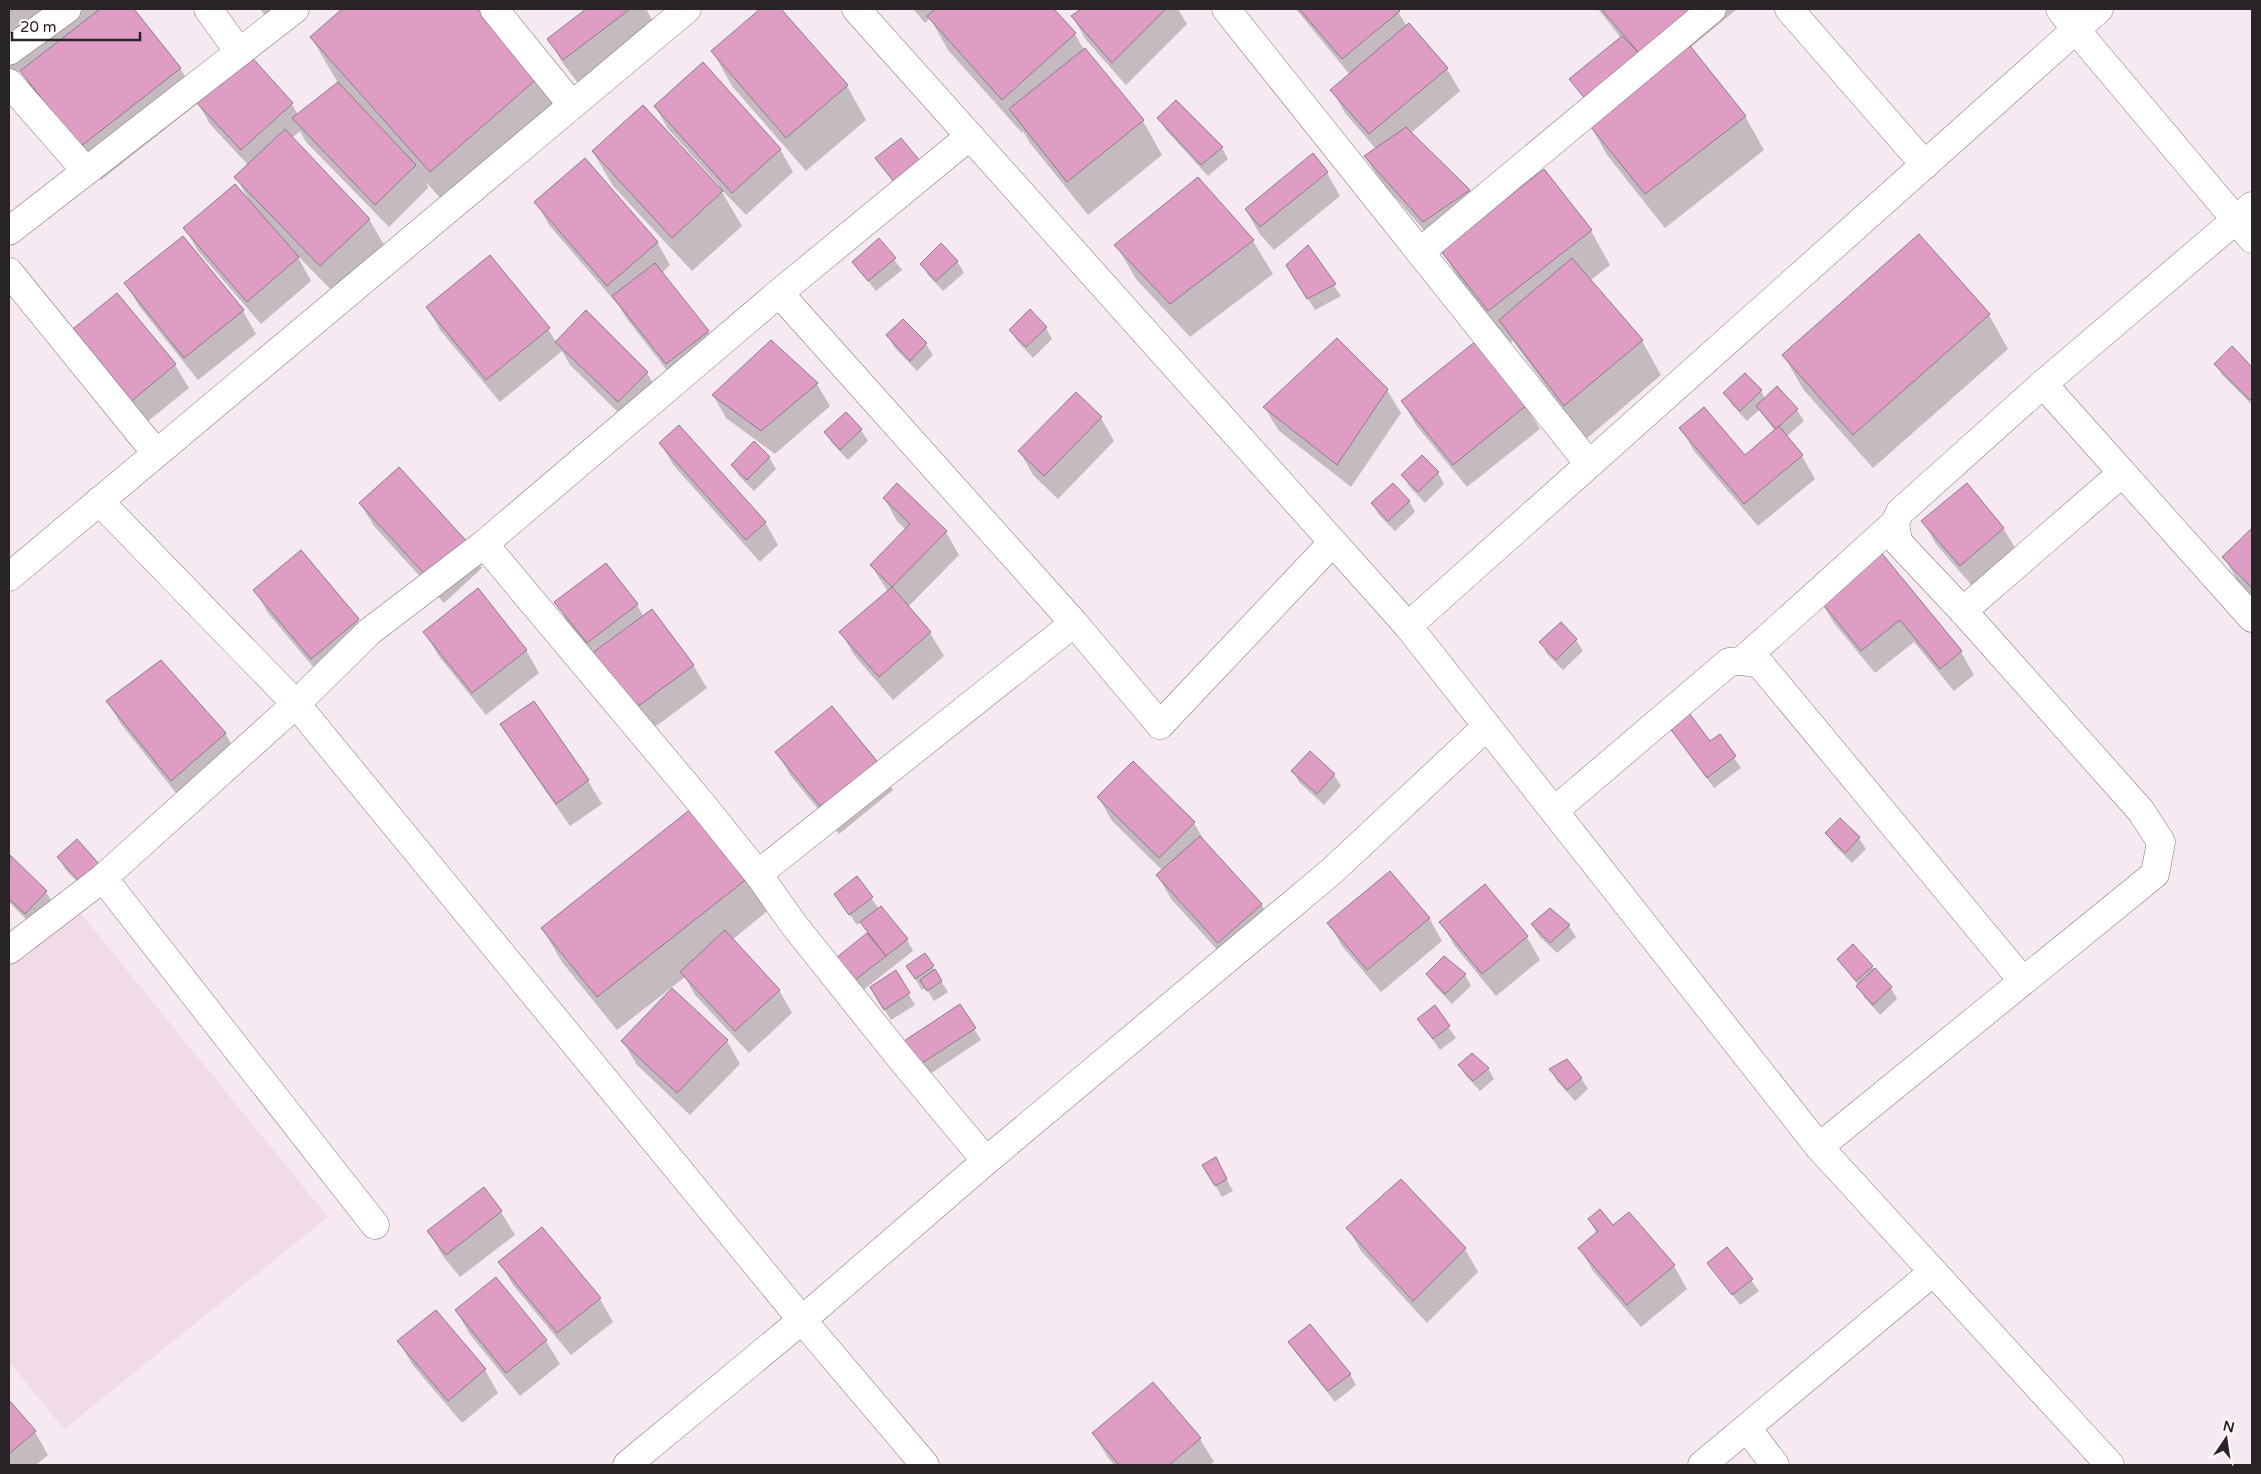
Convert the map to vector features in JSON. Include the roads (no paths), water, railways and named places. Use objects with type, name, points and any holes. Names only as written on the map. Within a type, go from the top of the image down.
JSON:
[{"type":"street","points":[[9,51],[67,9]]},
{"type":"street","points":[[208,9],[239,52]]},
{"type":"street","points":[[9,231],[295,9]]},
{"type":"street","points":[[494,9],[572,105]]},
{"type":"street","points":[[9,577],[686,9]]},
{"type":"street","points":[[856,9],[1408,626],[1819,1148],[2110,1465]]},
{"type":"street","points":[[1226,9],[1589,464]]},
{"type":"street","points":[[1420,252],[1712,9]]},
{"type":"street","points":[[1789,9],[1925,165]]},
{"type":"street","points":[[1408,626],[1925,165],[2068,19],[2099,9]]},
{"type":"street","points":[[1742,661],[1894,523],[1900,512],[2043,384],[2247,222],[2068,19]]},
{"type":"street","points":[[9,83],[86,171]]},
{"type":"street","points":[[9,950],[103,878],[296,704],[369,632],[484,544],[779,292],[970,136]]},
{"type":"street","points":[[9,272],[156,453]]},
{"type":"street","points":[[779,292],[1074,623],[1160,725],[1333,542]]},
{"type":"street","points":[[2043,384],[2252,618]]},
{"type":"street","points":[[1963,611],[2122,473]]},
{"type":"street","points":[[99,501],[296,704],[802,1320],[925,1465]]},
{"type":"street","points":[[1819,1148],[2155,874],[2161,842],[2142,811],[1963,611],[1898,542],[1894,523]]},
{"type":"street","points":[[484,544],[758,874],[794,925],[986,1161]]},
{"type":"street","points":[[758,874],[1074,623]]},
{"type":"street","points":[[1554,811],[1729,662],[1742,661],[1760,664],[2023,981]]},
{"type":"street","points":[[626,1465],[802,1320],[986,1161],[1332,871],[1487,726]]},
{"type":"street","points":[[103,878],[375,1225]]},
{"type":"street","points":[[1702,1465],[1933,1272]]},
{"type":"street","points":[[1747,1428],[1775,1465]]}]
